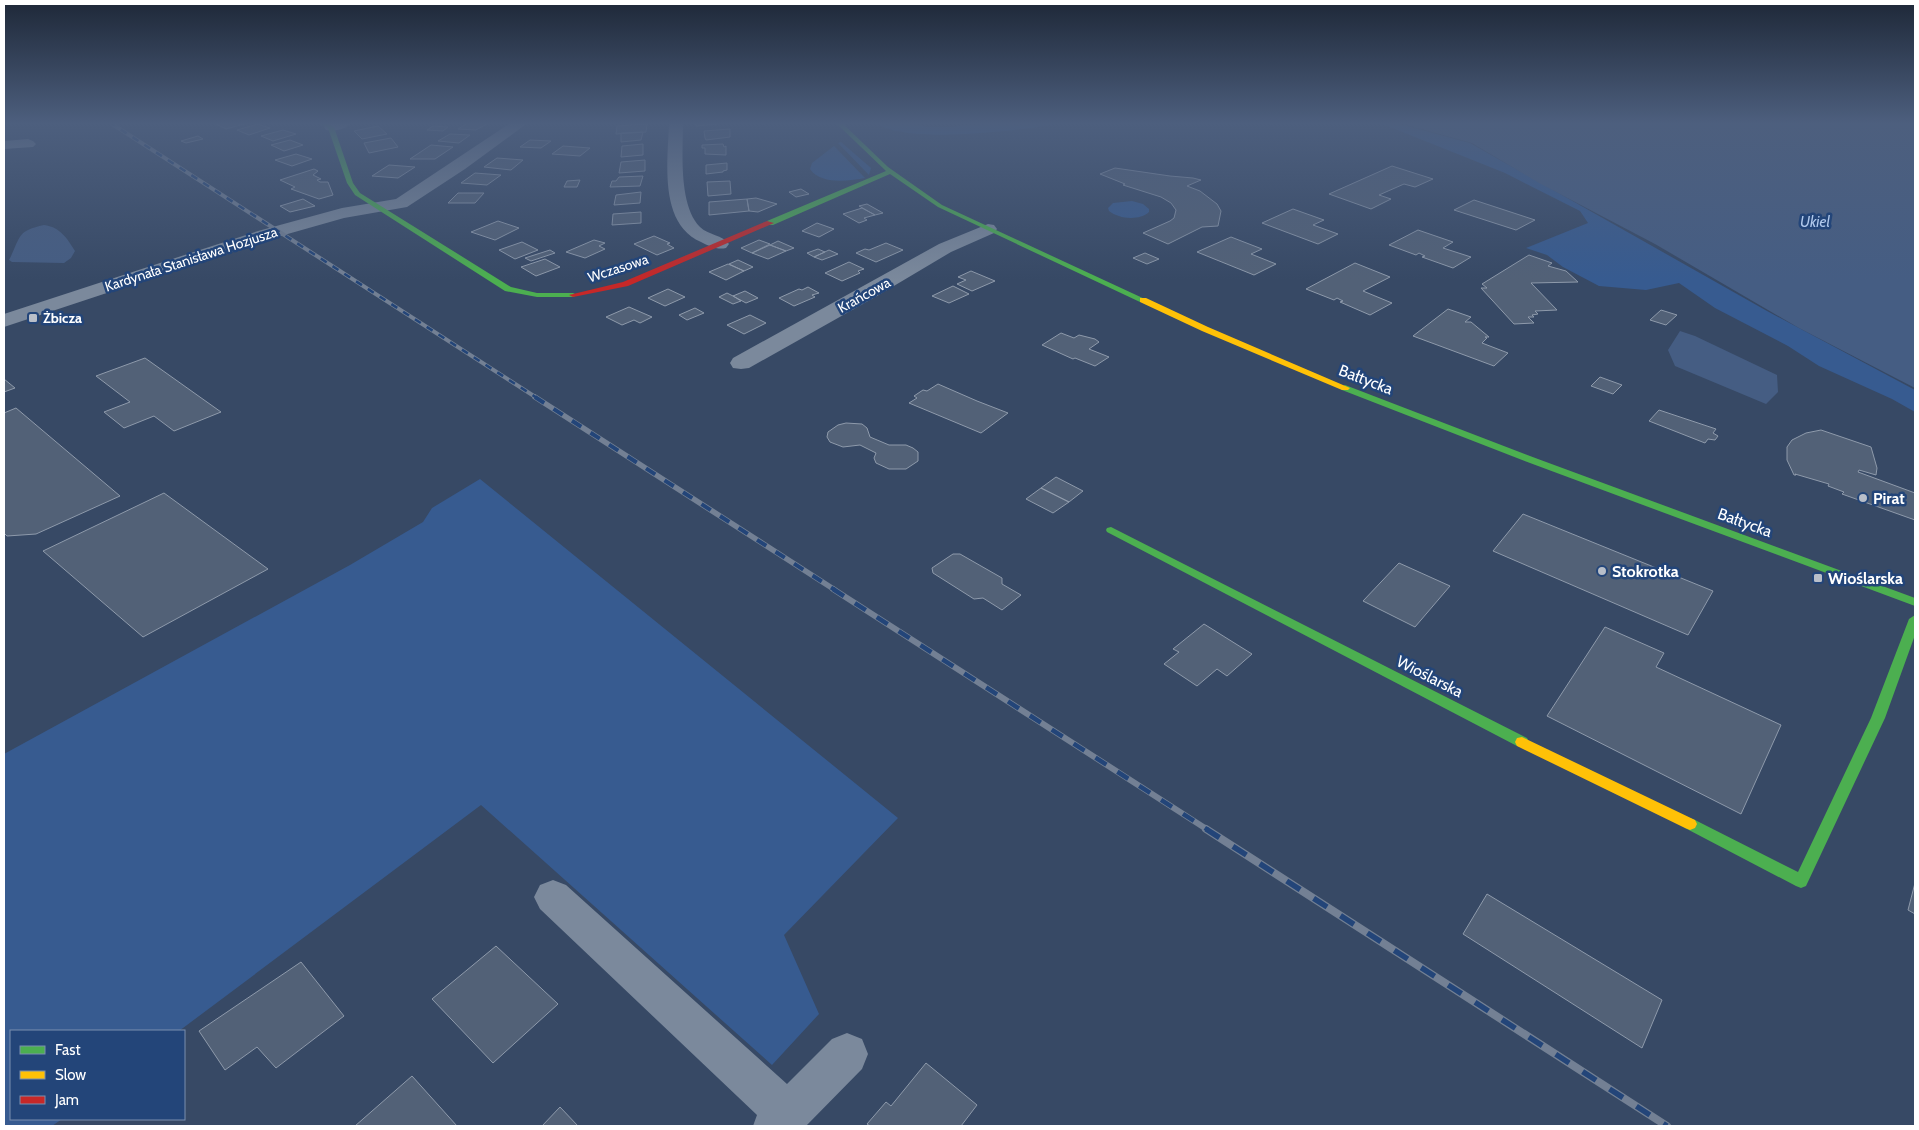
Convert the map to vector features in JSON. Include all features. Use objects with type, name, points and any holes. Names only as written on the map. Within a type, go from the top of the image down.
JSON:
[{"type":"street","name":"Wczasowa","points":[[349,175],[354,190],[508,289],[522,294],[568,296],[600,292],[720,244],[884,175]]},
{"type":"street","name":"Kardynała Stanisława Hozjusza","points":[[4,321],[256,238],[342,213],[401,203],[445,175]]},
{"type":"street","points":[[677,175],[678,202],[682,216],[694,231],[720,244]]},
{"type":"street","name":"Bałtycka","points":[[894,175],[940,206],[988,229],[1205,329],[1346,389],[1915,602]]},
{"type":"street","name":"Krańcowa","points":[[741,363],[945,248],[988,229]]},
{"type":"street","name":"Wioślarska","points":[[1111,530],[1579,771],[1723,840],[1801,881],[1878,718],[1915,619]]},
{"type":"street","points":[[553,897],[781,1120],[847,1054]]},
{"type":"shaded area","points":[[816,175],[862,175],[865,178],[836,181],[821,178]]},
{"type":"shaded area","points":[[1508,175],[1526,175],[1767,311],[1915,390],[1915,412],[1892,399],[1819,366],[1788,346],[1715,308],[1679,283],[1646,290],[1599,286],[1563,267],[1547,255],[1526,248],[1588,223],[1580,211]]},
{"type":"shaded area","points":[[1132,201],[1143,204],[1149,209],[1149,212],[1140,217],[1129,218],[1118,216],[1109,211],[1108,208],[1113,203]]},
{"type":"shaded area","points":[[480,479],[898,818],[784,935],[819,1014],[772,1065],[481,805],[180,1030],[10,1030],[10,1120],[61,1120],[52,1126],[4,1126],[4,754],[350,565],[423,522],[432,508]]},
{"type":"water","name":"Ukiel","points":[[1525,175],[1915,175],[1915,388],[1799,328],[1655,244]]},
{"type":"water","points":[[44,225],[54,228],[66,238],[75,251],[71,258],[64,263],[12,262],[9,260],[18,240],[24,233]]},
{"type":"water","points":[[1680,331],[1695,336],[1777,375],[1778,392],[1766,404],[1675,366],[1668,350]]},
{"type":"building","points":[[296,175],[313,175],[321,179],[317,180],[320,182],[328,182],[333,195],[319,199],[291,189],[295,187],[280,180]]},
{"type":"building","points":[[374,175],[403,175],[398,178],[372,176]]},
{"type":"building","points":[[473,175],[501,175],[487,185],[461,183]]},
{"type":"building","points":[[1102,175],[1161,175],[1201,180],[1187,186],[1200,191],[1217,204],[1221,211],[1218,226],[1202,227],[1168,244],[1143,233],[1170,221],[1174,218],[1176,210],[1171,203],[1161,197],[1123,185],[1125,184]]},
{"type":"building","points":[[1372,175],[1420,175],[1433,179],[1415,187],[1404,184],[1379,195],[1391,199],[1371,209],[1329,194]]},
{"type":"building","points":[[643,176],[640,186],[610,187],[612,181],[616,181],[619,177]]},
{"type":"building","points":[[580,180],[577,187],[564,187],[567,181]]},
{"type":"building","points":[[730,181],[731,194],[708,196],[707,182]]},
{"type":"building","points":[[801,189],[809,194],[796,197],[789,192]]},
{"type":"building","points":[[641,192],[640,203],[614,205],[616,195]]},
{"type":"building","points":[[458,193],[484,193],[475,203],[448,203]]},
{"type":"building","points":[[756,198],[777,204],[758,212],[749,211],[747,199]]},
{"type":"building","points":[[303,199],[315,206],[290,212],[280,206]]},
{"type":"building","points":[[747,199],[749,211],[709,215],[709,202]]},
{"type":"building","points":[[1474,200],[1535,220],[1516,230],[1454,210]]},
{"type":"building","points":[[867,204],[883,213],[875,215],[859,206]]},
{"type":"building","points":[[862,208],[875,215],[864,218],[867,220],[859,223],[843,214]]},
{"type":"building","points":[[1293,209],[1324,220],[1313,225],[1338,234],[1318,244],[1262,223]]},
{"type":"building","points":[[641,212],[641,223],[612,225],[613,214]]},
{"type":"building","points":[[498,221],[519,228],[495,240],[471,232]]},
{"type":"building","points":[[817,223],[834,229],[819,237],[802,231]]},
{"type":"building","points":[[1418,230],[1453,242],[1443,248],[1471,257],[1453,268],[1422,257],[1425,256],[1419,253],[1416,255],[1389,245]]},
{"type":"building","points":[[654,236],[670,243],[667,244],[674,248],[657,255],[634,244]]},
{"type":"building","points":[[1231,237],[1262,249],[1251,254],[1276,264],[1254,275],[1197,252]]},
{"type":"building","points":[[594,240],[605,243],[599,246],[605,249],[585,258],[566,252]]},
{"type":"building","points":[[759,240],[770,244],[752,253],[741,248]]},
{"type":"building","points":[[778,241],[794,248],[786,251],[770,245]]},
{"type":"building","points":[[522,242],[538,250],[515,259],[499,250]]},
{"type":"building","points":[[886,243],[903,250],[876,262],[856,253],[865,249],[869,250]]},
{"type":"building","points":[[770,245],[786,251],[768,259],[752,253]]},
{"type":"building","points":[[818,249],[825,252],[814,257],[807,253]]},
{"type":"building","points":[[550,250],[555,253],[531,261],[525,258]]},
{"type":"building","points":[[829,250],[838,254],[822,260],[814,257]]},
{"type":"building","points":[[1145,253],[1159,259],[1147,264],[1133,258]]},
{"type":"building","points":[[1529,255],[1552,263],[1548,266],[1566,271],[1578,282],[1531,283],[1557,310],[1535,311],[1538,314],[1532,315],[1534,317],[1528,317],[1534,323],[1514,324],[1481,288],[1487,288],[1482,284]]},
{"type":"building","points":[[545,259],[560,267],[536,276],[521,267]]},
{"type":"building","points":[[738,260],[753,267],[744,271],[729,264]]},
{"type":"building","points":[[849,262],[864,269],[858,271],[860,273],[842,281],[825,273]]},
{"type":"building","points":[[1355,263],[1390,277],[1363,291],[1392,303],[1370,315],[1340,302],[1343,301],[1337,298],[1334,300],[1306,289]]},
{"type":"building","points":[[728,264],[744,271],[726,280],[709,272]]},
{"type":"building","points":[[971,271],[995,281],[972,291],[957,284],[966,280],[958,277]]},
{"type":"building","points":[[953,286],[969,294],[949,303],[932,296]]},
{"type":"building","points":[[808,287],[819,293],[812,295],[815,297],[794,306],[779,298],[799,289],[802,290]]},
{"type":"building","points":[[668,289],[685,297],[665,306],[648,298]]},
{"type":"building","points":[[745,291],[758,298],[746,303],[733,296]]},
{"type":"building","points":[[727,293],[741,301],[733,304],[719,297]]},
{"type":"building","points":[[629,307],[652,317],[640,323],[634,320],[622,325],[606,317]]},
{"type":"building","points":[[695,308],[704,313],[687,320],[679,315]]},
{"type":"building","points":[[1448,309],[1471,317],[1465,322],[1471,322],[1489,337],[1485,337],[1487,338],[1482,343],[1508,353],[1494,366],[1413,336]]},
{"type":"building","points":[[1661,310],[1677,315],[1666,325],[1650,320]]},
{"type":"building","points":[[750,315],[766,323],[744,334],[727,325]]},
{"type":"building","points":[[1061,333],[1074,338],[1079,335],[1095,339],[1099,342],[1089,349],[1109,357],[1095,366],[1075,358],[1073,359],[1042,345]]},
{"type":"building","points":[[145,358],[221,412],[174,431],[154,416],[124,428],[104,412],[130,402],[96,376]]},
{"type":"building","points":[[1600,377],[1622,385],[1613,394],[1591,386]]},
{"type":"building","points":[[4,379],[15,388],[4,392]]},
{"type":"building","points":[[938,384],[1008,413],[981,433],[909,403],[917,398],[914,396],[923,390],[927,391]]},
{"type":"building","points":[[16,408],[120,496],[36,534],[7,536],[4,533],[4,413]]},
{"type":"building","points":[[1659,410],[1716,429],[1713,433],[1718,436],[1715,440],[1708,439],[1705,443],[1649,421]]},
{"type":"building","points":[[846,423],[862,424],[867,428],[870,437],[889,445],[906,445],[913,448],[918,452],[918,461],[906,469],[889,469],[876,463],[874,458],[876,453],[860,445],[843,447],[830,442],[827,437],[828,432],[838,425]]},
{"type":"building","points":[[1821,430],[1871,447],[1877,468],[1876,475],[1859,470],[1858,472],[1915,493],[1915,520],[1842,494],[1844,492],[1828,486],[1829,484],[1794,475],[1787,460],[1787,447],[1792,440],[1806,433]]},
{"type":"building","points":[[1056,477],[1083,491],[1069,502],[1041,488]]},
{"type":"building","points":[[1041,488],[1069,502],[1053,513],[1026,499]]},
{"type":"building","points":[[164,493],[268,569],[143,637],[43,551]]},
{"type":"building","name":"Stokrotka","points":[[1523,514],[1713,591],[1688,635],[1493,551]]},
{"type":"building","points":[[953,554],[960,554],[1002,578],[1002,584],[1021,595],[1002,610],[983,598],[974,599],[933,573],[932,568]]},
{"type":"building","points":[[1399,563],[1450,586],[1415,627],[1363,601]]},
{"type":"building","points":[[1204,624],[1252,654],[1227,676],[1217,669],[1197,686],[1164,664],[1179,652],[1173,649]]},
{"type":"building","points":[[1605,627],[1664,653],[1656,667],[1781,725],[1741,814],[1547,716]]},
{"type":"building","points":[[1915,883],[1915,914],[1908,910]]},
{"type":"building","points":[[1487,894],[1662,1000],[1642,1048],[1463,934]]},
{"type":"building","points":[[496,946],[558,1004],[493,1063],[432,999]]},
{"type":"building","points":[[301,962],[344,1016],[276,1068],[257,1047],[225,1070],[199,1031]]},
{"type":"building","points":[[926,1063],[977,1105],[961,1126],[870,1126],[867,1124],[886,1102],[891,1106]]},
{"type":"building","points":[[412,1076],[457,1126],[355,1126]]},
{"type":"building","points":[[560,1107],[578,1126],[542,1126]]},
{"type":"railway","points":[[191,175],[537,398]]},
{"type":"railway","points":[[535,397],[835,590]]},
{"type":"railway","points":[[833,589],[1208,830]]},
{"type":"railway","points":[[1206,829],[1667,1126]]},
{"type":"traffic: fast","points":[[347,175],[357,194],[508,289],[537,295],[573,295]]},
{"type":"traffic: fast","points":[[770,223],[884,175]]},
{"type":"traffic: fast","points":[[896,175],[940,206],[1143,300]]},
{"type":"traffic: fast","points":[[1345,388],[1534,461],[1915,602]]},
{"type":"traffic: fast","points":[[1111,530],[1522,742]]},
{"type":"traffic: fast","points":[[1690,824],[1801,881],[1878,718],[1915,619]]},
{"type":"traffic: slow","points":[[1143,300],[1205,329],[1345,388]]},
{"type":"traffic: slow","points":[[1522,742],[1690,824]]},
{"type":"traffic: jam","points":[[573,295],[625,284],[770,223]]},
{"type":"place","name":"Żbicza","points":[[33,318]]},
{"type":"place","name":"Pirat","points":[[1863,498]]},
{"type":"place","name":"Stokrotka","points":[[1602,571]]},
{"type":"place","name":"Wioślarska","points":[[1818,578]]}]
